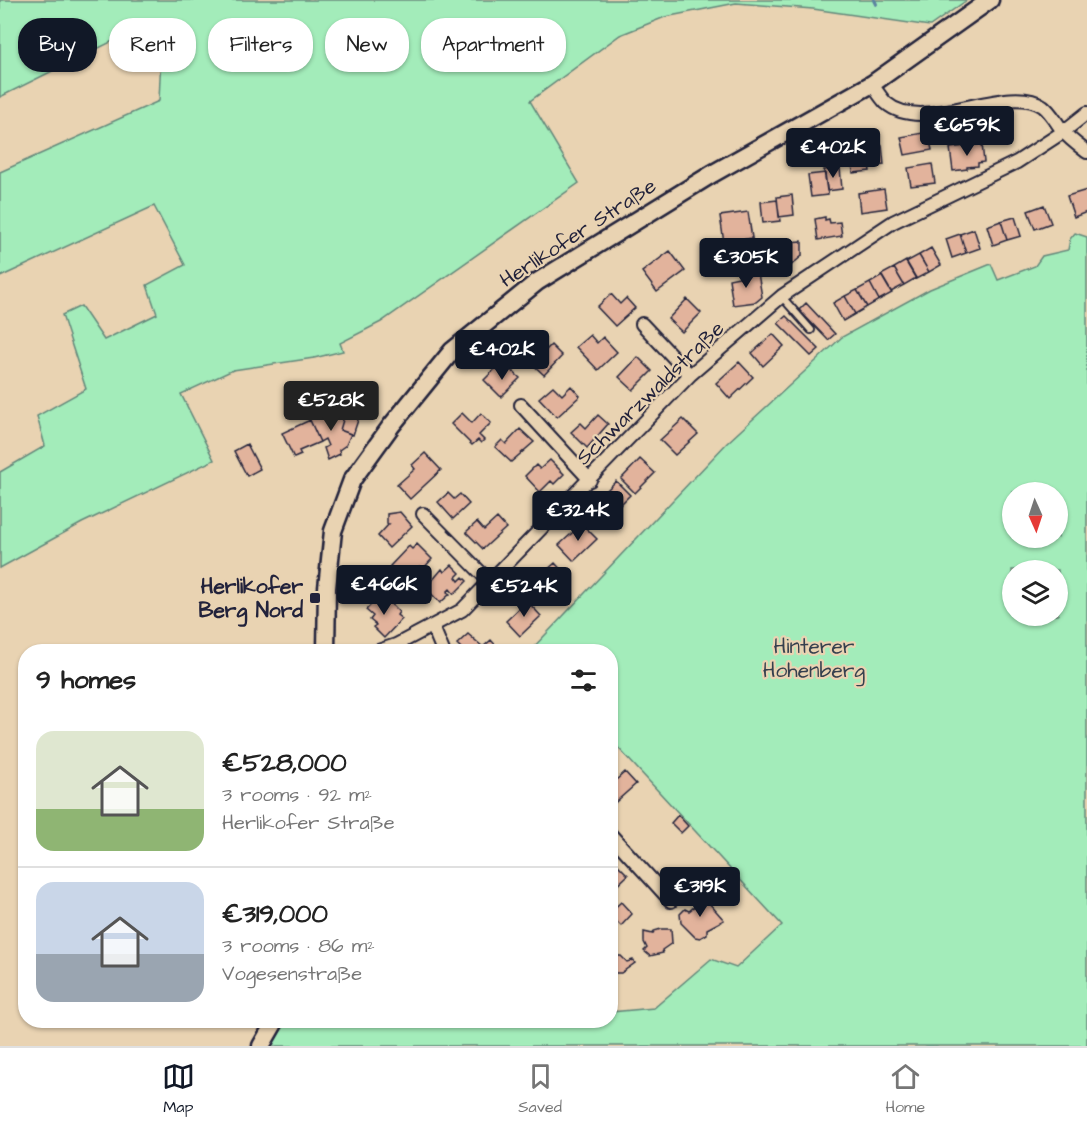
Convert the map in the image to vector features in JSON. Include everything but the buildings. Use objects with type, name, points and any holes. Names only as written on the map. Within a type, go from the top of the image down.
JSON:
[{"type":"main road","name":"Herlikofer Straße","points":[[326,644],[327,588],[333,531],[352,480],[391,426],[452,351],[537,282],[712,174],[872,84],[990,0]]},
{"type":"main road","points":[[261,1046],[271,1028]]},
{"type":"street","points":[[872,84],[886,103],[902,111],[928,113],[966,109],[994,101],[1023,99],[1043,106],[1063,132],[1087,152]]},
{"type":"street","name":"Schwarzwaldstraße","points":[[398,644],[462,610],[690,375],[782,296],[893,222],[1017,162],[1063,132],[1087,113]]},
{"type":"street","points":[[642,324],[690,375]]},
{"type":"street","points":[[521,405],[590,480]]},
{"type":"street","points":[[423,514],[489,581]]},
{"type":"street","points":[[433,627],[440,644]]},
{"type":"street","points":[[618,843],[671,901]]},
{"type":"lane","points":[[782,296],[811,330]]},
{"type":"green space","points":[[0,0],[967,0],[930,26],[813,9],[736,3],[665,17],[620,35],[530,101],[579,183],[381,322],[340,343],[343,351],[314,358],[233,370],[181,394],[214,460],[82,523],[0,568],[0,472],[45,446],[37,416],[86,389],[62,315],[81,306],[104,340],[157,314],[147,285],[185,265],[154,206],[0,277],[0,172],[159,101],[160,72],[196,72],[196,18],[109,18],[109,43],[97,49],[97,18],[18,18],[18,72],[50,72],[0,97]]},
{"type":"green space","name":"Hinterer Hohenberg","points":[[1075,233],[1087,237],[1087,1046],[270,1046],[280,1028],[618,1028],[618,1011],[654,1008],[711,959],[736,968],[782,925],[618,748],[618,644],[537,644],[727,443],[842,337],[930,289],[991,264],[998,280],[1035,266],[1042,256],[1068,250],[1070,239]]},
{"type":"waterway","points":[[874,0],[876,4]]},
{"type":"place","name":"Herlikofer Berg Nord","points":[[315,598]]}]
